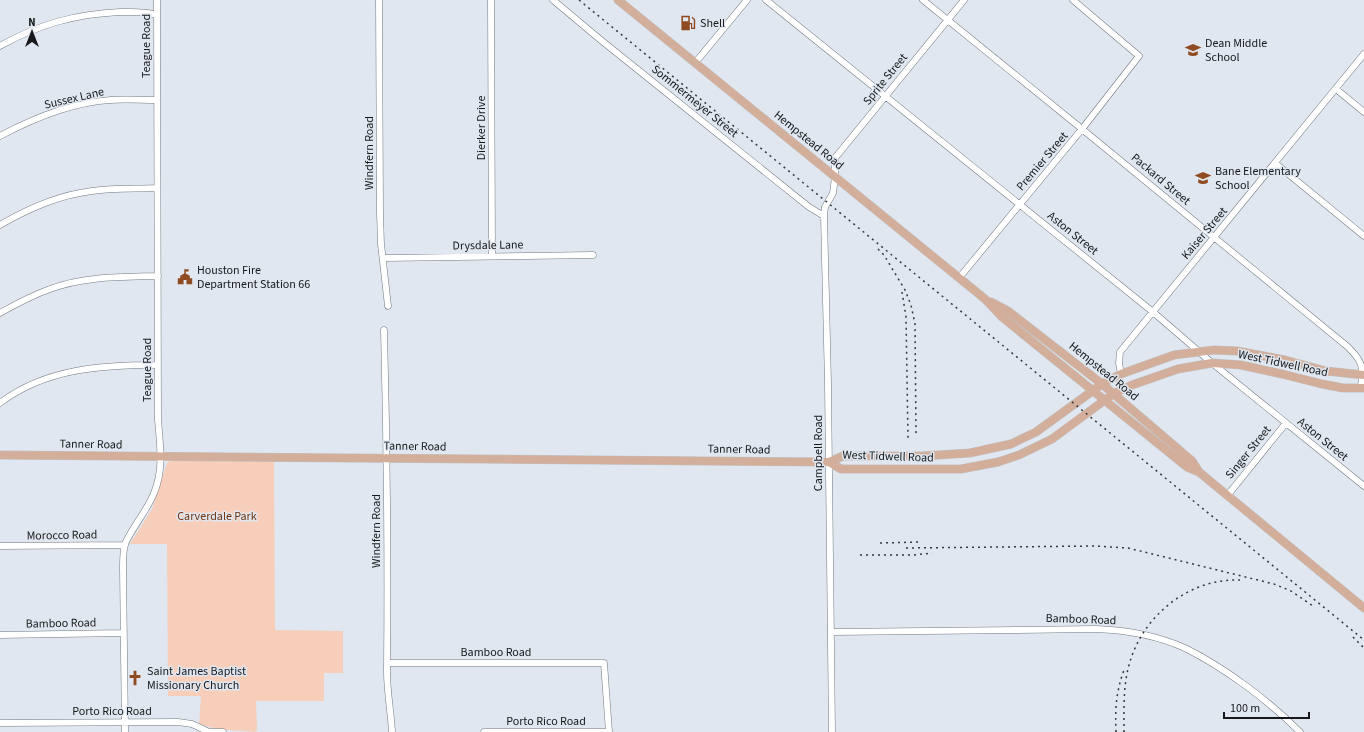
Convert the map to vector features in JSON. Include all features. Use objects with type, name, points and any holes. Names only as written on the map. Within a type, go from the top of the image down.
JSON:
[{"type":"main road","name":"Hempstead Road","points":[[618,0],[985,299],[1008,311],[1028,332],[1105,400],[1187,468],[1199,472]]},
{"type":"main road","name":"Hempstead Road","points":[[1028,332],[1102,384],[1171,442],[1192,461],[1199,472],[1227,496],[1363,604]]},
{"type":"main road","name":"West Tidwell Road","points":[[829,462],[843,456],[922,456],[970,453],[1011,444],[1036,432],[1102,384],[1121,374],[1174,354],[1214,350],[1237,351],[1286,360],[1326,371],[1363,375]]},
{"type":"main road","points":[[1282,374],[1286,360]]},
{"type":"main road","name":"West Tidwell Road","points":[[829,462],[841,469],[961,469],[998,462],[1018,456],[1038,447],[1060,434],[1113,394],[1132,385],[1178,369],[1212,363],[1241,365],[1344,388],[1362,388]]},
{"type":"main road","points":[[1165,449],[1171,442]]},
{"type":"main road","name":"Tanner Road","points":[[0,455],[829,462]]},
{"type":"main road","points":[[922,456],[922,469]]},
{"type":"street","name":"Teague Road","points":[[125,732],[123,568],[125,545],[154,494],[158,483],[160,457],[158,420],[157,0]]},
{"type":"street","name":"Windfern Road","points":[[379,0],[380,214],[381,244],[384,258],[388,306]]},
{"type":"street","name":"Dierker Drive","points":[[491,0],[492,256]]},
{"type":"street","name":"Sommermeyer Street","points":[[553,0],[805,204],[824,216]]},
{"type":"street","points":[[696,63],[747,0]]},
{"type":"street","name":"Aston Street","points":[[766,0],[1153,312],[1197,352],[1364,486]]},
{"type":"street","name":"Packard Street","points":[[923,0],[1348,347],[1358,357],[1362,366],[1362,388]]},
{"type":"street","name":"Sprite Street","points":[[835,177],[835,158],[964,0]]},
{"type":"street","name":"Premier Street","points":[[959,278],[1082,129],[1139,56],[1073,0]]},
{"type":"street","points":[[0,46],[36,28],[58,20],[78,16],[98,13],[146,12],[157,15]]},
{"type":"street","name":"Kaiser Street","points":[[1121,374],[1119,363],[1120,352],[1364,54]]},
{"type":"street","points":[[1336,89],[1364,112]]},
{"type":"street","name":"Sussex Lane","points":[[0,136],[52,113],[80,106],[110,100],[157,100]]},
{"type":"street","points":[[1275,163],[1364,236]]},
{"type":"street","name":"Campbell Road","points":[[832,732],[832,632],[824,216],[825,208],[832,193],[835,177]]},
{"type":"street","points":[[0,225],[35,206],[72,194],[93,191],[158,188]]},
{"type":"street","name":"Drysdale Lane","points":[[384,258],[593,255]]},
{"type":"street","points":[[0,313],[52,288],[75,282],[115,277],[158,276]]},
{"type":"street","name":"Windfern Road","points":[[384,330],[387,671],[392,732]]},
{"type":"street","points":[[0,403],[24,387],[68,373],[108,366],[158,366]]},
{"type":"street","name":"Singer Street","points":[[1227,496],[1286,423]]},
{"type":"street","name":"Morocco Road","points":[[0,546],[125,545]]},
{"type":"street","name":"Bamboo Road","points":[[832,632],[1096,629],[1142,635],[1184,648],[1221,668],[1286,718],[1300,732]]},
{"type":"street","name":"Bamboo Road","points":[[0,634],[123,633]]},
{"type":"street","name":"Bamboo Road","points":[[388,663],[604,663],[609,732]]},
{"type":"street","name":"Porto Rico Road","points":[[0,723],[178,722],[192,724],[209,732],[223,732]]},
{"type":"street","name":"Porto Rico Road","points":[[484,732],[609,732]]},
{"type":"green space","name":"Carverdale Park","points":[[172,460],[274,460],[275,630],[343,631],[343,673],[324,673],[324,701],[256,701],[257,730],[255,732],[217,729],[199,724],[201,696],[168,696],[167,544],[130,544],[152,509],[167,463]]},
{"type":"railway","points":[[579,0],[1364,640]]},
{"type":"railway","points":[[878,249],[884,255],[905,290],[911,305],[915,324],[916,435]]},
{"type":"railway","points":[[902,292],[906,317],[908,438]]},
{"type":"railway","points":[[880,543],[921,542]]},
{"type":"railway","points":[[906,548],[1094,546],[1128,548],[1274,584],[1291,591],[1313,606]]},
{"type":"railway","points":[[860,555],[914,555],[932,553]]},
{"type":"railway","points":[[1124,732],[1124,698],[1129,665],[1135,647],[1156,616],[1170,603],[1186,593],[1221,581],[1240,580]]},
{"type":"railway","points":[[1353,637],[1364,648]]},
{"type":"railway","points":[[1116,732],[1117,701],[1119,686],[1124,670]]},
{"type":"place","name":"Shell","points":[[688,23]]},
{"type":"place","name":"Dean Middle School","points":[[1193,50]]},
{"type":"place","name":"Bane Elementary School","points":[[1203,178]]},
{"type":"place","name":"Houston Fire Department Station 66","points":[[185,277]]},
{"type":"place","name":"Saint James Baptist Missionary Church","points":[[135,678]]}]
